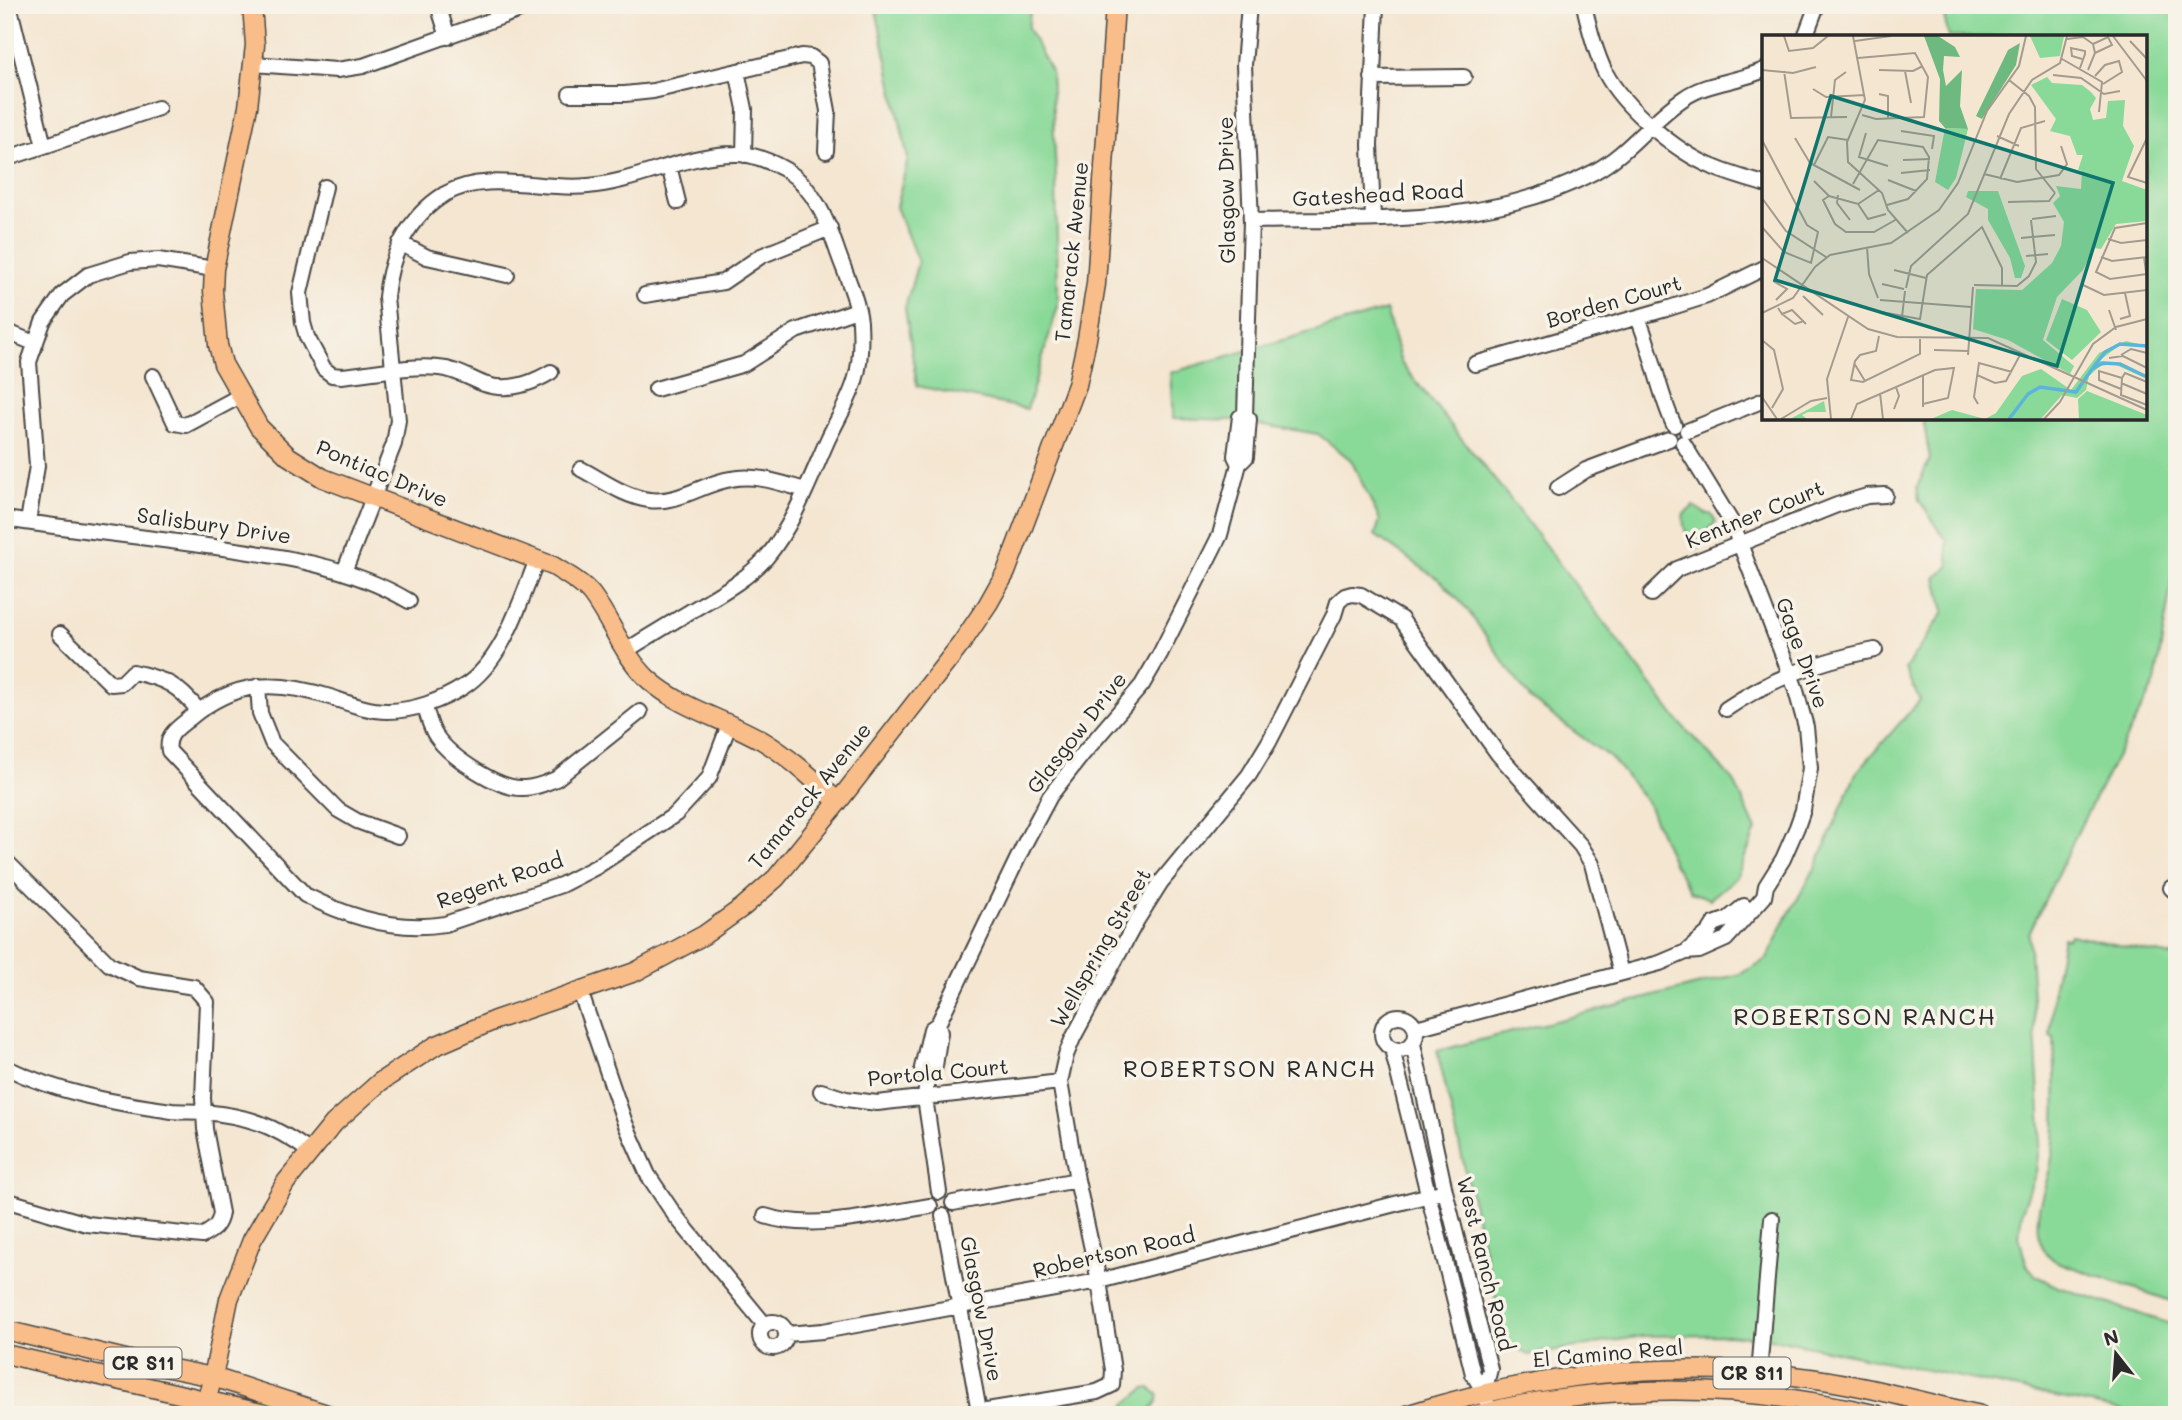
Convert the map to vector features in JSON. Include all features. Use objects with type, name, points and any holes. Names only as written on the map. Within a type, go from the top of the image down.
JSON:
[{"type":"main road","name":"Pontiac Drive","points":[[252,5],[255,45],[248,107],[214,269],[213,291],[218,345],[223,364],[259,427],[288,456],[323,478],[537,560],[566,574],[590,593],[639,669],[650,680],[677,701],[761,740],[792,761],[838,802]]},
{"type":"main road","name":"Tamarack Avenue","points":[[204,1408],[229,1299],[252,1240],[280,1192],[309,1151],[334,1123],[380,1082],[435,1046],[495,1020],[651,965],[705,935],[743,907],[776,878],[838,802],[961,644],[988,604],[1006,572],[1077,385],[1087,340],[1096,284],[1115,5]]},
{"type":"main road","name":"CR S11","points":[[5,1330],[213,1377],[330,1415]]},
{"type":"main road","name":"CR S11","points":[[5,1354],[204,1408],[270,1415]]},
{"type":"main road","name":"El Camino Real","points":[[1406,1415],[1484,1392],[1531,1382],[1633,1371],[1710,1370],[1794,1376],[1850,1385],[1981,1415]]},
{"type":"main road","name":"El Camino Real","points":[[1484,1414],[1571,1397],[1635,1391],[1710,1392],[1791,1399],[1878,1415]]},
{"type":"street","points":[[9,5],[44,146]]},
{"type":"street","points":[[438,5],[448,37]]},
{"type":"street","points":[[253,64],[337,70],[362,66],[534,5]]},
{"type":"street","name":"Glasgow Drive","points":[[939,1192],[925,1098],[927,1079],[922,1068],[932,1050],[931,1029],[939,1024],[1050,796],[1142,685],[1160,654],[1220,535],[1239,464],[1235,456],[1240,417],[1245,415],[1251,221],[1244,65],[1249,5]]},
{"type":"street","points":[[1373,218],[1370,145],[1376,5]]},
{"type":"street","points":[[1584,5],[1591,35],[1606,73],[1632,108],[1683,150],[1712,167],[1762,183]]},
{"type":"street","points":[[1806,35],[1817,5]]},
{"type":"street","points":[[570,94],[653,91],[803,56],[811,57],[820,63],[828,111],[826,151]]},
{"type":"street","points":[[737,71],[745,110],[744,155]]},
{"type":"street","name":"Gateshead Road","points":[[1251,221],[1454,215],[1501,205],[1564,186],[1617,158],[1662,115],[1693,93],[1762,72]]},
{"type":"street","points":[[1372,78],[1464,77]]},
{"type":"street","points":[[5,159],[158,108]]},
{"type":"street","points":[[344,572],[394,444],[398,419],[386,297],[388,278],[400,243],[409,226],[424,209],[446,194],[466,185],[489,182],[588,187],[689,160],[735,153],[760,159],[789,173],[809,191],[824,214],[860,319],[856,379],[805,490],[777,544],[764,561],[735,584],[627,650]]},
{"type":"street","points":[[669,166],[678,202]]},
{"type":"street","points":[[325,187],[300,293],[307,337],[324,369],[342,376],[426,367],[442,368],[486,385],[503,387],[540,379],[551,372]]},
{"type":"street","points":[[645,295],[723,282],[761,256],[830,229]]},
{"type":"street","points":[[400,243],[427,257],[507,275]]},
{"type":"street","points":[[28,522],[37,466],[29,362],[43,321],[62,295],[88,275],[103,268],[130,262],[158,260],[214,269]]},
{"type":"street","name":"Borden Court","points":[[1475,365],[1707,296],[1762,266]]},
{"type":"street","points":[[656,389],[744,364],[796,331],[857,310]]},
{"type":"street","name":"Gage Drive","points":[[1416,1028],[1660,963],[1686,952],[1714,924],[1732,923],[1766,886],[1783,859],[1797,827],[1810,768],[1806,727],[1740,544],[1725,510],[1678,435],[1664,403],[1638,318]]},
{"type":"street","points":[[5,331],[34,343]]},
{"type":"street","points":[[153,376],[175,423],[186,425],[240,396]]},
{"type":"street","points":[[1558,488],[1586,470],[1762,401]]},
{"type":"street","points":[[581,469],[630,494],[650,500],[679,498],[730,479],[754,477],[805,490]]},
{"type":"street","name":"Kentner Court","points":[[1651,594],[1677,569],[1837,505],[1867,495],[1885,495]]},
{"type":"street","name":"Salisbury Drive","points":[[5,519],[290,557],[344,572],[391,590],[409,601]]},
{"type":"street","points":[[398,836],[357,821],[338,810],[272,743],[260,713],[258,686],[277,685],[305,690],[365,708],[388,711],[424,705],[474,680],[503,642],[537,560]]},
{"type":"street","name":"Wellspring Street","points":[[979,1411],[1097,1392],[1112,1385],[1113,1370],[1099,1281],[1077,1180],[1060,1082],[1066,1055],[1137,920],[1161,882],[1249,775],[1269,742],[1334,615],[1338,602],[1345,596],[1362,595],[1401,619],[1498,754],[1581,846],[1592,864],[1621,973]]},
{"type":"street","points":[[60,634],[111,684],[122,683],[133,672],[158,677],[184,692],[199,710]]},
{"type":"street","points":[[1726,709],[1754,690],[1789,674],[1875,650]]},
{"type":"street","name":"Regent Road","points":[[258,686],[225,696],[199,710],[170,734],[167,743],[169,751],[305,895],[327,906],[399,927],[445,924],[561,885],[596,867],[676,814],[709,778],[729,725]]},
{"type":"street","points":[[424,705],[434,734],[452,755],[507,786],[523,789],[556,779],[640,712]]},
{"type":"street","points":[[5,860],[109,964],[139,978],[194,987],[207,1002],[205,1129],[221,1213],[220,1222],[202,1236],[87,1224],[5,1200]]},
{"type":"street","points":[[580,991],[625,1123],[648,1175],[674,1214],[765,1325]]},
{"type":"street","points":[[1404,1016],[1409,1019],[1417,1033],[1413,1044],[1404,1050],[1388,1046],[1382,1036],[1382,1030],[1388,1020],[1404,1016]]},
{"type":"street","name":"West Ranch Road","points":[[1413,1044],[1490,1369],[1484,1392]]},
{"type":"street","name":"West Ranch Road","points":[[1392,1049],[1473,1374],[1484,1392]]},
{"type":"street","points":[[5,1067],[36,1082],[100,1100],[250,1119],[268,1124],[309,1151]]},
{"type":"street","name":"Portola Court","points":[[821,1091],[846,1099],[877,1102],[1060,1082]]},
{"type":"street","points":[[953,1203],[1077,1180]]},
{"type":"street","name":"Robertson Road","points":[[786,1334],[823,1331],[959,1308],[1099,1281],[1446,1191]]},
{"type":"street","points":[[939,1192],[950,1196],[953,1203],[951,1210],[943,1216],[934,1213],[930,1206],[933,1196],[939,1192]]},
{"type":"street","points":[[765,1216],[782,1222],[810,1224],[930,1206]]},
{"type":"street","name":"Glasgow Drive","points":[[943,1216],[979,1411]]},
{"type":"street","points":[[1759,1373],[1772,1219]]},
{"type":"street","points":[[777,1322],[784,1327],[785,1340],[780,1346],[768,1346],[760,1336],[765,1325],[777,1322]]},
{"type":"street","points":[[1484,1392],[1484,1414]]},
{"type":"street","points":[[956,1415],[979,1411]]},
{"type":"green space","points":[[875,5],[1031,5],[1028,28],[1051,71],[1058,306],[1027,409],[917,386],[905,308],[918,262],[896,207],[908,159]]},
{"type":"green space","points":[[1941,5],[2177,5],[2177,550],[2155,683],[2082,823],[2029,933],[2041,1130],[2036,1172],[2022,1211],[2019,1236],[2026,1264],[2036,1276],[2058,1287],[2177,1326],[2177,1415],[2143,1415],[1781,1340],[1727,1335],[1643,1336],[1528,1355],[1506,1342],[1437,1051],[1740,974],[1767,959],[1783,924],[1817,865],[1856,773],[1920,700],[1905,669],[1944,612],[1936,577],[1949,567],[1947,541],[1919,500],[1917,487],[1930,459],[1923,420],[2147,420],[2147,35],[1948,35]]},
{"type":"green space","points":[[1386,310],[1401,363],[1511,500],[1680,723],[1734,781],[1756,830],[1737,877],[1710,899],[1691,892],[1673,863],[1647,802],[1613,760],[1530,699],[1466,608],[1442,582],[1375,535],[1380,520],[1351,460],[1318,434],[1232,420],[1173,418],[1170,373]]},
{"type":"green space","points":[[1694,506],[1706,514],[1711,514],[1716,522],[1698,538],[1702,546],[1695,549],[1686,533],[1683,518]]},
{"type":"green space","points":[[2070,935],[2177,957],[2177,1303],[2057,1262],[2046,1253],[2040,1241],[2038,1213],[2051,1163],[2055,1133],[2054,1038],[2050,1036],[2054,985],[2063,938],[2068,939]]},
{"type":"green space","points":[[1150,1388],[1159,1395],[1150,1411],[1122,1415],[1126,1404],[1144,1389]]},
{"type":"district","name":"ROBERTSON RANCH","points":[[1865,1017]]},
{"type":"district","name":"ROBERTSON RANCH","points":[[1250,1069]]}]
